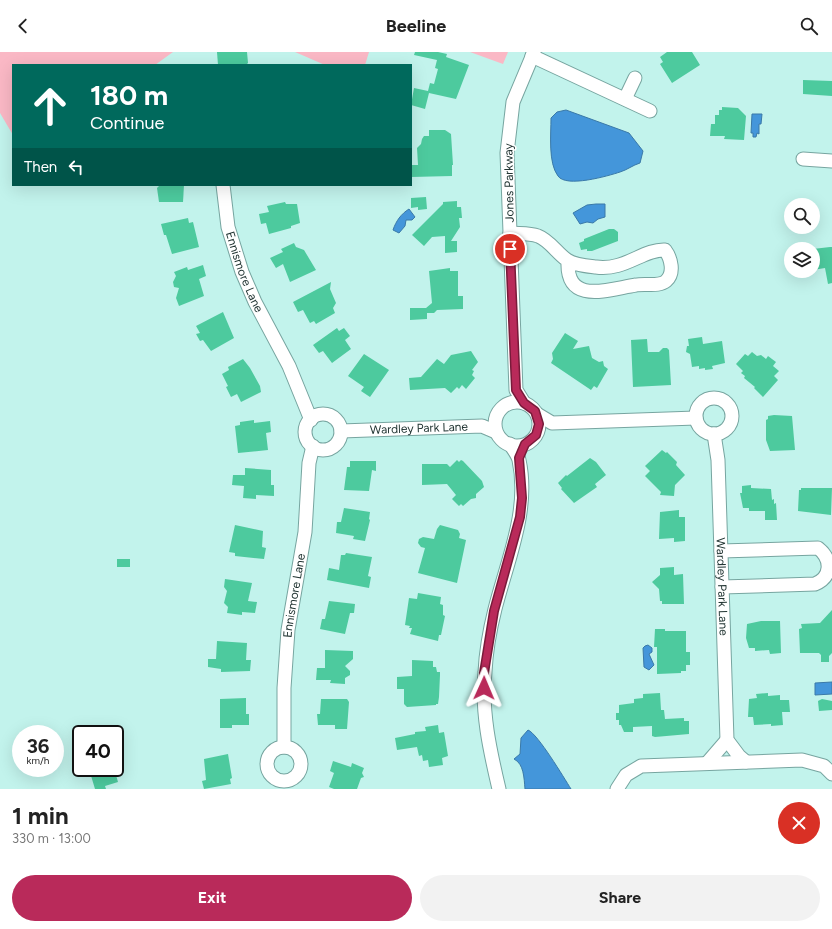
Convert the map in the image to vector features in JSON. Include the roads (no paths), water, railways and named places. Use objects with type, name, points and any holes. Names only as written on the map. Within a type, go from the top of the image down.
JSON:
[{"type":"street","points":[[533,54],[650,111]]},
{"type":"street","name":"Jones Parkway","points":[[524,403],[516,390],[507,153],[509,123],[517,89],[533,54]]},
{"type":"street","points":[[625,99],[635,78]]},
{"type":"street","points":[[803,159],[832,161]]},
{"type":"street","name":"Ennismore Lane","points":[[223,186],[228,227],[242,272],[255,302],[289,366],[311,420]]},
{"type":"street","points":[[510,233],[540,237],[568,261],[582,265],[606,268],[619,266],[650,253],[663,250],[666,252],[672,269],[670,276],[665,282],[659,284],[639,284],[590,292],[579,288],[572,281],[568,268],[568,261]]},
{"type":"street","points":[[516,390],[496,417],[496,432],[503,441],[517,446],[525,444],[534,438],[539,424],[537,414]]},
{"type":"street","points":[[716,398],[727,403],[730,408],[732,420],[726,430],[714,434],[704,431],[700,427],[696,418],[697,410],[704,401],[716,398]]},
{"type":"street","points":[[507,404],[514,402],[524,403],[530,406],[537,414],[552,423]]},
{"type":"street","points":[[318,415],[329,415],[338,422],[341,431],[340,439],[332,448],[320,450],[313,446],[305,433],[306,427],[311,420],[318,415]]},
{"type":"street","points":[[482,426],[496,417]]},
{"type":"street","points":[[537,432],[552,423],[696,418]]},
{"type":"street","name":"Wardley Park Lane","points":[[341,431],[482,426],[496,432]]},
{"type":"street","name":"Wardley Park Lane","points":[[714,434],[718,460],[727,740]]},
{"type":"street","points":[[510,444],[519,458]]},
{"type":"street","points":[[499,789],[488,739],[484,673],[494,611],[520,517],[522,498],[519,458],[525,444]]},
{"type":"street","name":"Ennismore Lane","points":[[284,747],[284,688],[288,630],[305,532],[309,463],[313,446]]},
{"type":"street","points":[[721,551],[818,548],[823,552],[829,564],[826,576],[822,581],[815,584],[722,587]]},
{"type":"street","points":[[708,762],[727,740],[739,756],[746,762]]},
{"type":"street","points":[[617,789],[626,775],[641,766],[708,762],[809,760],[824,766],[832,774]]},
{"type":"water","points":[[566,110],[629,133],[643,151],[640,163],[623,171],[588,180],[569,181],[562,179],[558,176],[555,170],[551,156],[551,118],[557,112]]},
{"type":"water","points":[[752,114],[762,114],[761,124],[759,124],[759,134],[757,133],[756,137],[753,137],[753,133],[751,133]]},
{"type":"water","points":[[605,204],[605,217],[598,219],[593,223],[587,222],[580,224],[573,213],[587,205]]},
{"type":"water","points":[[409,209],[415,217],[412,220],[406,220],[405,226],[399,233],[393,230],[399,218]]},
{"type":"water","points":[[648,645],[652,648],[652,652],[649,654],[654,665],[649,670],[644,667],[643,648]]},
{"type":"water","points":[[832,682],[832,694],[815,695],[815,683]]},
{"type":"water","points":[[528,730],[538,739],[571,789],[525,789],[522,768],[514,759],[520,754],[521,738]]}]
